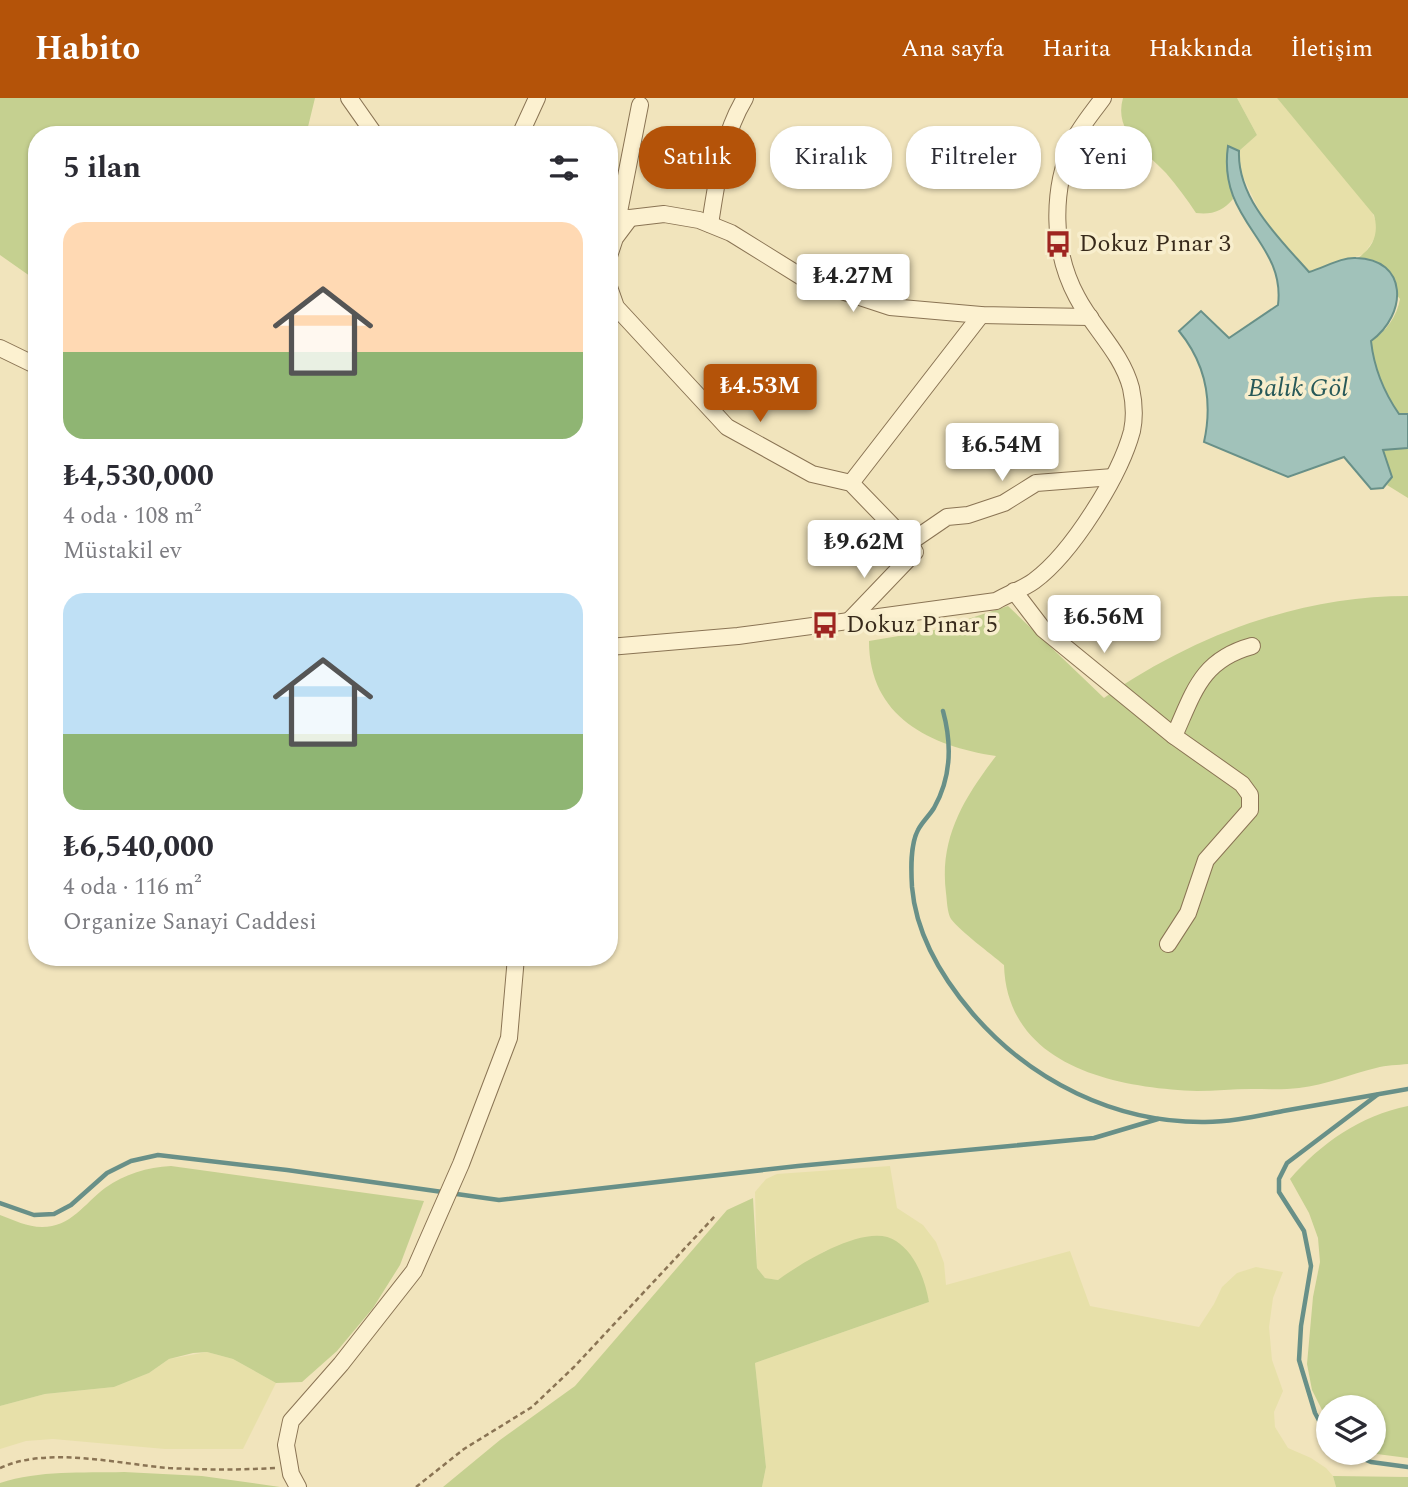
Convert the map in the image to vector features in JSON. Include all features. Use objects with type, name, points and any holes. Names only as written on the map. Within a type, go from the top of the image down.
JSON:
[{"type":"street","points":[[349,98],[369,126]]},
{"type":"street","points":[[524,126],[537,98]]},
{"type":"street","points":[[710,224],[725,144],[736,113],[745,98]]},
{"type":"street","points":[[618,646],[738,636],[996,601],[1033,582],[1064,554],[1112,477],[1132,430],[1134,408],[1130,386],[1120,360],[1076,296],[1058,244],[1058,194],[1073,142],[1103,98]]},
{"type":"street","points":[[640,105],[619,218],[664,214],[699,220],[731,233],[805,279],[890,307],[981,315],[1090,317]]},
{"type":"street","points":[[618,309],[727,427],[812,474],[851,483],[909,542],[915,552],[848,622]]},
{"type":"street","points":[[851,483],[981,315]]},
{"type":"street","points":[[0,348],[28,362]]},
{"type":"street","points":[[909,542],[947,517],[968,515],[1004,503],[1036,483],[1112,477]]},
{"type":"street","points":[[1014,591],[1043,629],[1174,736],[1242,784],[1250,795],[1251,810],[1206,860],[1188,913],[1168,944]]},
{"type":"street","points":[[1174,736],[1201,678],[1214,662],[1232,651],[1252,646]]},
{"type":"street","points":[[298,1487],[290,1467],[286,1445],[291,1421],[341,1364],[414,1271],[461,1164],[509,1038],[515,966]]},
{"type":"path","points":[[416,1487],[464,1449],[532,1407],[715,1216]]},
{"type":"path","points":[[0,1468],[10,1463],[57,1455],[173,1468],[238,1470],[290,1467]]},
{"type":"shaded area","points":[[1237,98],[1277,98],[1371,209],[1376,222],[1376,236],[1364,254],[1310,272],[1264,221],[1240,170],[1239,151],[1257,135]]},
{"type":"shaded area","points":[[890,1166],[897,1208],[923,1225],[936,1242],[944,1263],[946,1285],[1070,1251],[1090,1306],[1199,1327],[1222,1287],[1237,1273],[1256,1267],[1283,1272],[1273,1298],[1269,1327],[1272,1360],[1283,1391],[1274,1412],[1275,1427],[1288,1448],[1326,1468],[1333,1476],[1336,1487],[762,1487],[766,1467],[755,1363],[929,1302],[918,1268],[904,1248],[867,1237],[825,1251],[778,1280],[765,1278],[757,1268],[755,1192],[766,1179],[777,1174]]},
{"type":"shaded area","points":[[207,1352],[233,1359],[276,1383],[243,1449],[165,1449],[53,1439],[26,1441],[0,1449],[0,1406],[45,1394],[114,1387],[149,1373],[169,1359]]},
{"type":"green space","points":[[0,98],[315,98],[308,126],[28,126],[28,275],[0,255]]},
{"type":"green space","points":[[1123,98],[1237,98],[1257,135],[1239,151],[1229,147],[1227,175],[1233,199],[1217,211],[1196,213],[1166,173],[1152,160],[1152,126],[1125,126],[1121,110]]},
{"type":"green space","points":[[1277,98],[1408,98],[1408,414],[1399,414],[1388,397],[1372,351],[1371,341],[1390,323],[1400,299],[1367,259],[1358,258],[1374,239],[1374,215]]},
{"type":"green space","points":[[1408,448],[1408,498],[1387,485],[1390,481],[1383,450]]},
{"type":"green space","points":[[1408,596],[1408,1064],[1380,1067],[1299,1088],[1197,1091],[1133,1084],[1101,1076],[1071,1065],[1045,1048],[1024,1027],[1010,999],[1004,965],[968,936],[951,919],[948,910],[945,873],[950,837],[964,803],[996,756],[948,744],[908,723],[892,708],[880,690],[872,667],[869,641],[934,630],[1008,606],[1104,698],[1174,656],[1210,638],[1248,624],[1327,603]]},
{"type":"green space","points":[[1408,1106],[1408,1458],[1386,1455],[1386,1395],[1316,1395],[1316,1398],[1312,1390],[1307,1364],[1313,1297],[1320,1262],[1318,1238],[1309,1213],[1290,1179],[1328,1143],[1358,1124]]},
{"type":"green space","points":[[171,1166],[424,1201],[400,1265],[373,1308],[337,1351],[302,1382],[276,1383],[233,1359],[207,1352],[193,1353],[169,1359],[149,1373],[114,1387],[45,1394],[0,1406],[0,1215],[31,1226],[52,1226],[69,1219],[105,1188],[120,1179],[145,1170]]},
{"type":"green space","points":[[753,1198],[757,1268],[765,1278],[778,1280],[818,1255],[852,1240],[884,1236],[903,1246],[914,1260],[922,1276],[929,1302],[755,1363],[766,1467],[762,1487],[443,1487],[500,1440],[575,1386],[727,1210]]},
{"type":"green space","points":[[124,1472],[202,1476],[280,1487],[0,1487],[0,1483],[46,1474]]},
{"type":"green space","points":[[1333,1476],[1408,1477],[1408,1487],[1336,1487]]},
{"type":"water","name":"Balık Göl","points":[[1228,146],[1239,151],[1245,186],[1262,217],[1309,272],[1338,261],[1356,258],[1373,261],[1385,268],[1393,278],[1397,290],[1392,317],[1371,341],[1374,361],[1388,397],[1399,414],[1408,414],[1408,448],[1383,450],[1392,477],[1383,488],[1371,489],[1344,457],[1288,477],[1204,442],[1208,412],[1205,384],[1196,356],[1179,331],[1201,311],[1229,338],[1278,305],[1278,283],[1272,264],[1232,194],[1227,172]]},
{"type":"waterway","points":[[943,711],[949,748],[947,773],[940,797],[915,836],[911,873],[915,905],[925,939],[951,986],[996,1038],[1021,1059],[1048,1078],[1107,1106],[1172,1120],[1234,1120],[1408,1089]]},
{"type":"waterway","points":[[1316,1415],[1299,1360],[1301,1326],[1311,1266],[1304,1231],[1279,1192],[1279,1179],[1287,1163],[1377,1095]]},
{"type":"waterway","points":[[0,1203],[34,1215],[54,1214],[71,1205],[107,1173],[131,1161],[158,1155],[499,1200],[798,1166],[1094,1138],[1158,1119]]},
{"type":"waterway","points":[[1386,1464],[1408,1467]]},
{"type":"place","name":"Dokuz Pınar 3","points":[[1058,244]]},
{"type":"place","name":"Dokuz Pınar 5","points":[[825,625]]}]
